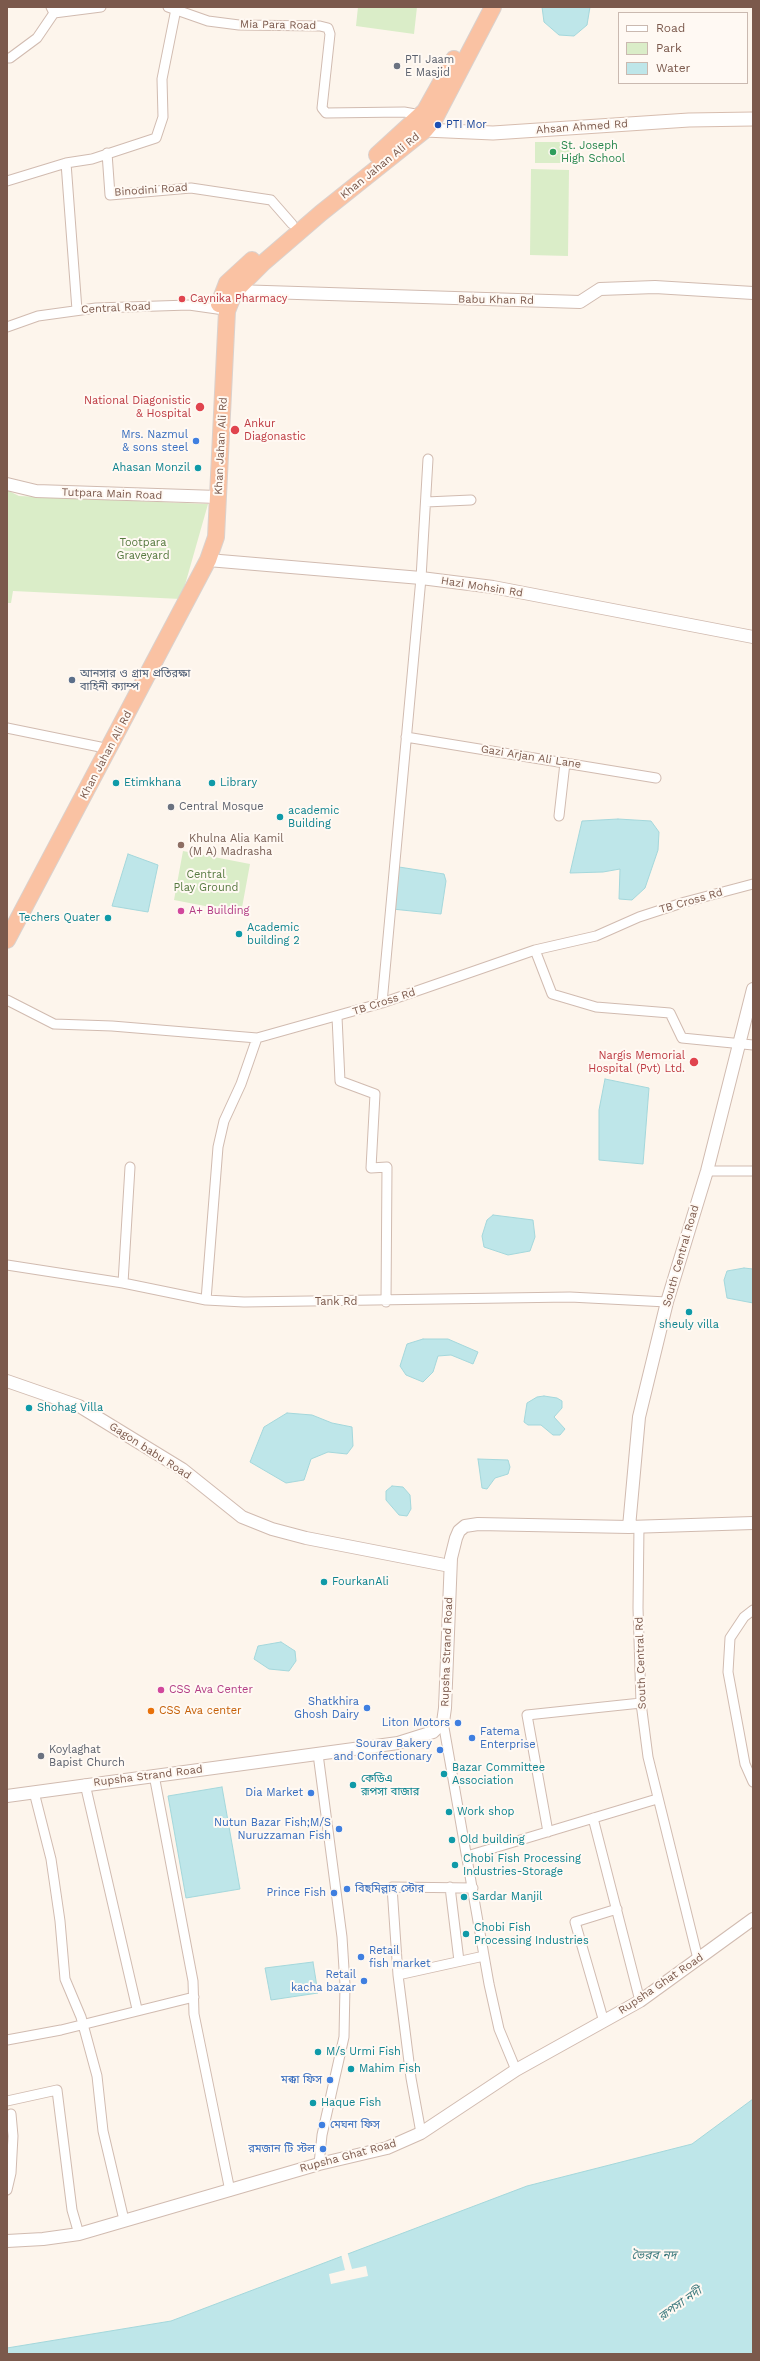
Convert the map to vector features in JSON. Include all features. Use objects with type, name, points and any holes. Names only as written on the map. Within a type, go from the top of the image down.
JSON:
[{"type":"highway","name":"Khan Jahan Ali Rd","points":[[222,310],[235,291],[263,263],[321,213],[420,123],[483,7]]},
{"type":"highway","name":"Khan Jahan Ali Rd","points":[[7,940],[208,560],[216,537],[215,497],[222,310],[227,283],[292,224],[390,145],[420,123],[435,118],[493,7]]},
{"type":"highway","name":"Khan Jahan Ali Rd","points":[[7,924],[202,556],[209,534],[215,497]]},
{"type":"main road","name":"Ahsan Ahmed Rd","points":[[420,123],[493,133],[689,120],[753,119]]},
{"type":"street","points":[[7,58],[37,38],[52,10],[101,7]]},
{"type":"street","points":[[7,181],[66,163],[92,159],[156,138],[163,117],[162,80],[172,8]]},
{"type":"street","name":"Mia Para Road","points":[[172,8],[208,21],[239,25],[320,26],[328,28],[330,34],[322,108],[326,113],[404,112],[420,123]]},
{"type":"street","name":"Binodini Road","points":[[107,153],[110,195],[190,188],[271,200],[292,224]]},
{"type":"street","points":[[66,163],[77,310]]},
{"type":"street","name":"Babu Khan Rd","points":[[235,291],[580,302],[600,289],[656,287],[753,293]]},
{"type":"street","name":"Central Road","points":[[7,327],[38,316],[96,308],[188,305],[222,310]]},
{"type":"street","points":[[382,1003],[421,578],[428,459]]},
{"type":"street","name":"Tutpara Main Road","points":[[7,484],[36,491],[215,497]]},
{"type":"street","points":[[426,502],[471,500]]},
{"type":"street","name":"Hazi Mohsin Rd","points":[[208,560],[421,578],[493,587],[753,637]]},
{"type":"street","points":[[7,728],[100,747]]},
{"type":"street","name":"Gazi Arjan Ali Lane","points":[[406,737],[656,778]]},
{"type":"street","points":[[559,816],[565,763]]},
{"type":"street","name":"TB Cross Rd","points":[[7,1000],[54,1024],[112,1026],[257,1038],[337,1017],[535,950],[596,936],[639,917],[685,902],[753,884]]},
{"type":"street","points":[[535,950],[552,994],[596,1007],[670,1013],[682,1038],[753,1045]]},
{"type":"street","name":"South Central Road","points":[[634,1527],[639,1418],[667,1302],[707,1171],[741,1043],[753,989]]},
{"type":"street","points":[[337,1017],[340,1082],[375,1094],[371,1168],[387,1167],[386,1302]]},
{"type":"street","points":[[206,1300],[218,1147],[224,1121],[242,1084],[257,1038]]},
{"type":"street","points":[[123,1283],[130,1167]]},
{"type":"street","points":[[707,1171],[753,1171]]},
{"type":"street","name":"Tank Rd","points":[[7,1264],[123,1283],[206,1300],[244,1302],[386,1302],[434,1298],[563,1297],[667,1302]]},
{"type":"street","name":"Gagon babu Road","points":[[7,1381],[79,1406],[182,1469],[242,1517],[272,1529],[306,1538],[450,1566]]},
{"type":"street","name":"Rupsha Strand Road","points":[[7,1796],[85,1784],[398,1743],[433,1732],[443,1722],[450,1566],[456,1538],[459,1531],[465,1526],[478,1524],[634,1527],[753,1523]]},
{"type":"street","name":"South Central Rd","points":[[634,1527],[641,1703],[648,1757],[657,1799],[698,1959]]},
{"type":"street","points":[[753,1610],[744,1617],[730,1638],[728,1672],[745,1764],[753,1782]]},
{"type":"street","points":[[548,1832],[527,1715],[641,1703]]},
{"type":"street","points":[[443,1722],[484,1956],[499,2029],[516,2070]]},
{"type":"street","points":[[318,1754],[342,1937],[345,1984],[344,2037],[322,2135],[319,2164]]},
{"type":"street","points":[[154,1775],[193,1981],[194,2014],[213,2115],[230,2191]]},
{"type":"street","points":[[85,1784],[137,2009]]},
{"type":"street","points":[[34,1792],[51,1859],[60,1921],[65,1979],[83,2023],[98,2076],[103,2131],[124,2220]]},
{"type":"street","points":[[467,1856],[657,1799]]},
{"type":"street","points":[[594,1818],[640,2001]]},
{"type":"street","points":[[421,2133],[398,1974],[392,1887],[472,1888]]},
{"type":"street","points":[[450,1887],[459,1961]]},
{"type":"street","points":[[604,2022],[575,1922],[617,1909]]},
{"type":"street","name":"Rupsha Ghat Road","points":[[7,2241],[43,2239],[79,2234],[319,2164],[387,2148],[421,2133],[516,2070],[640,2001],[753,1919]]},
{"type":"street","points":[[398,1974],[484,1956]]},
{"type":"street","points":[[7,2040],[61,2030],[137,2009],[194,1996]]},
{"type":"street","points":[[7,2101],[57,2090],[72,2210],[79,2234]]},
{"type":"street","points":[[7,2190],[11,2173],[13,2136],[11,2114]]},
{"type":"green space","points":[[358,7],[417,7],[414,34],[356,26]]},
{"type":"green space","name":"St. Joseph High School","points":[[535,142],[571,142],[571,163],[535,163]]},
{"type":"green space","name":"St. Joseph High School","points":[[531,169],[569,170],[568,256],[530,255]]},
{"type":"green space","name":"Tootpara Graveyard","points":[[7,490],[19,496],[208,504],[181,599],[13,591],[11,603],[7,603]]},
{"type":"green space","name":"Central Play Ground","points":[[183,851],[250,864],[241,913],[174,900]]},
{"type":"water","points":[[542,7],[590,7],[587,25],[574,36],[559,35],[544,22]]},
{"type":"water","points":[[618,819],[651,821],[659,832],[658,850],[645,888],[632,900],[619,899],[620,869],[603,872],[570,873],[582,821]]},
{"type":"water","points":[[128,854],[158,865],[148,912],[112,906]]},
{"type":"water","points":[[399,867],[444,874],[446,881],[441,914],[392,909]]},
{"type":"water","points":[[605,1079],[649,1088],[643,1164],[599,1160],[599,1110]]},
{"type":"water","points":[[493,1215],[533,1220],[535,1237],[530,1251],[508,1255],[484,1247],[482,1236],[487,1220]]},
{"type":"water","points":[[744,1268],[753,1269],[753,1303],[727,1298],[724,1280],[727,1271]]},
{"type":"water","points":[[423,1339],[448,1339],[478,1352],[473,1364],[451,1355],[438,1356],[433,1372],[423,1382],[406,1375],[400,1366],[407,1344]]},
{"type":"water","points":[[544,1396],[557,1398],[562,1401],[562,1408],[554,1417],[565,1429],[560,1435],[553,1435],[541,1425],[528,1425],[524,1422],[527,1403],[537,1397]]},
{"type":"water","points":[[287,1413],[312,1415],[332,1423],[352,1427],[353,1446],[347,1454],[328,1452],[311,1459],[304,1480],[286,1483],[250,1462],[264,1427]]},
{"type":"water","points":[[478,1459],[508,1460],[510,1467],[508,1474],[495,1478],[487,1489],[482,1488]]},
{"type":"water","points":[[392,1486],[403,1487],[410,1495],[411,1509],[407,1516],[399,1515],[386,1500],[386,1491]]},
{"type":"water","points":[[281,1642],[295,1651],[296,1661],[289,1671],[269,1669],[254,1659],[258,1646]]},
{"type":"water","points":[[222,1787],[240,1889],[186,1898],[168,1796]]},
{"type":"water","points":[[313,1962],[318,1993],[271,2000],[265,1968]]},
{"type":"water","name":"ভৈরব নদ","points":[[753,2099],[753,2354],[7,2354],[7,2348],[171,2321],[527,2186],[692,2144]]},
{"type":"pier","points":[[347,2251],[352,2269],[366,2266],[368,2276],[331,2284],[329,2274],[345,2270],[341,2254]]},
{"type":"place","name":"PTI Jaam E Masjid","points":[[397,66]]},
{"type":"place","name":"PTI Mor","points":[[438,125]]},
{"type":"place","name":"St. Joseph High School","points":[[553,152]]},
{"type":"place","name":"Caynika Pharmacy","points":[[182,299]]},
{"type":"place","name":"National Diagonistic & Hospital","points":[[200,407]]},
{"type":"place","name":"Ankur Diagonastic","points":[[235,430]]},
{"type":"place","name":"Mrs. Nazmul & sons steel","points":[[196,441]]},
{"type":"place","name":"Ahasan Monzil","points":[[198,468]]},
{"type":"place","name":"আনসার ও গ্রাম প্রতিরক্ষা বাহিনী ক্যাম্প","points":[[72,680]]},
{"type":"place","name":"Etimkhana","points":[[116,783]]},
{"type":"place","name":"Library","points":[[212,783]]},
{"type":"place","name":"Central Mosque","points":[[171,807]]},
{"type":"place","name":"academic Building","points":[[280,817]]},
{"type":"place","name":"Khulna Alia Kamil (M A) Madrasha","points":[[181,845]]},
{"type":"place","name":"A+ Building","points":[[181,911]]},
{"type":"place","name":"Techers Quater","points":[[108,918]]},
{"type":"place","name":"Academic building 2","points":[[239,934]]},
{"type":"place","name":"Nargis Memorial Hospital (Pvt) Ltd.","points":[[694,1062]]},
{"type":"place","name":"sheuly villa","points":[[689,1312]]},
{"type":"place","name":"Shohag Villa","points":[[29,1408]]},
{"type":"place","name":"FourkanAli","points":[[324,1582]]},
{"type":"place","name":"CSS Ava Center","points":[[161,1690]]},
{"type":"place","name":"Shatkhira Ghosh Dairy","points":[[367,1708]]},
{"type":"place","name":"CSS Ava center","points":[[151,1711]]},
{"type":"place","name":"Liton Motors","points":[[458,1723]]},
{"type":"place","name":"Fatema Enterprise","points":[[472,1738]]},
{"type":"place","name":"Sourav Bakery and Confectionary","points":[[440,1750]]},
{"type":"place","name":"Koylaghat Bapist Church","points":[[41,1756]]},
{"type":"place","name":"Bazar Committee Association","points":[[444,1774]]},
{"type":"place","name":"কেডিএ রূপসা বাজার","points":[[353,1785]]},
{"type":"place","name":"Dia Market","points":[[311,1793]]},
{"type":"place","name":"Work shop","points":[[449,1812]]},
{"type":"place","name":"Nutun Bazar Fish;M/S Nuruzzaman Fish","points":[[339,1829]]},
{"type":"place","name":"Old building","points":[[452,1840]]},
{"type":"place","name":"Chobi Fish Processing Industries-Storage","points":[[455,1865]]},
{"type":"place","name":"বিছমিল্লাহ স্টোর","points":[[347,1889]]},
{"type":"place","name":"Prince Fish","points":[[334,1893]]},
{"type":"place","name":"Sardar Manjil","points":[[464,1897]]},
{"type":"place","name":"Chobi Fish Processing Industries","points":[[466,1934]]},
{"type":"place","name":"Retail fish market","points":[[361,1957]]},
{"type":"place","name":"Retail kacha bazar","points":[[364,1981]]},
{"type":"place","name":"M/s Urmi Fish","points":[[318,2052]]},
{"type":"place","name":"Mahim Fish","points":[[351,2069]]},
{"type":"place","name":"মক্কা ফিস","points":[[330,2080]]},
{"type":"place","name":"Haque Fish","points":[[313,2103]]},
{"type":"place","name":"মেঘনা ফিস","points":[[322,2125]]},
{"type":"place","name":"রমজান টি স্টল","points":[[323,2149]]},
{"type":"water label","name":"রূপসা নদী","points":[[680,2304]]}]
